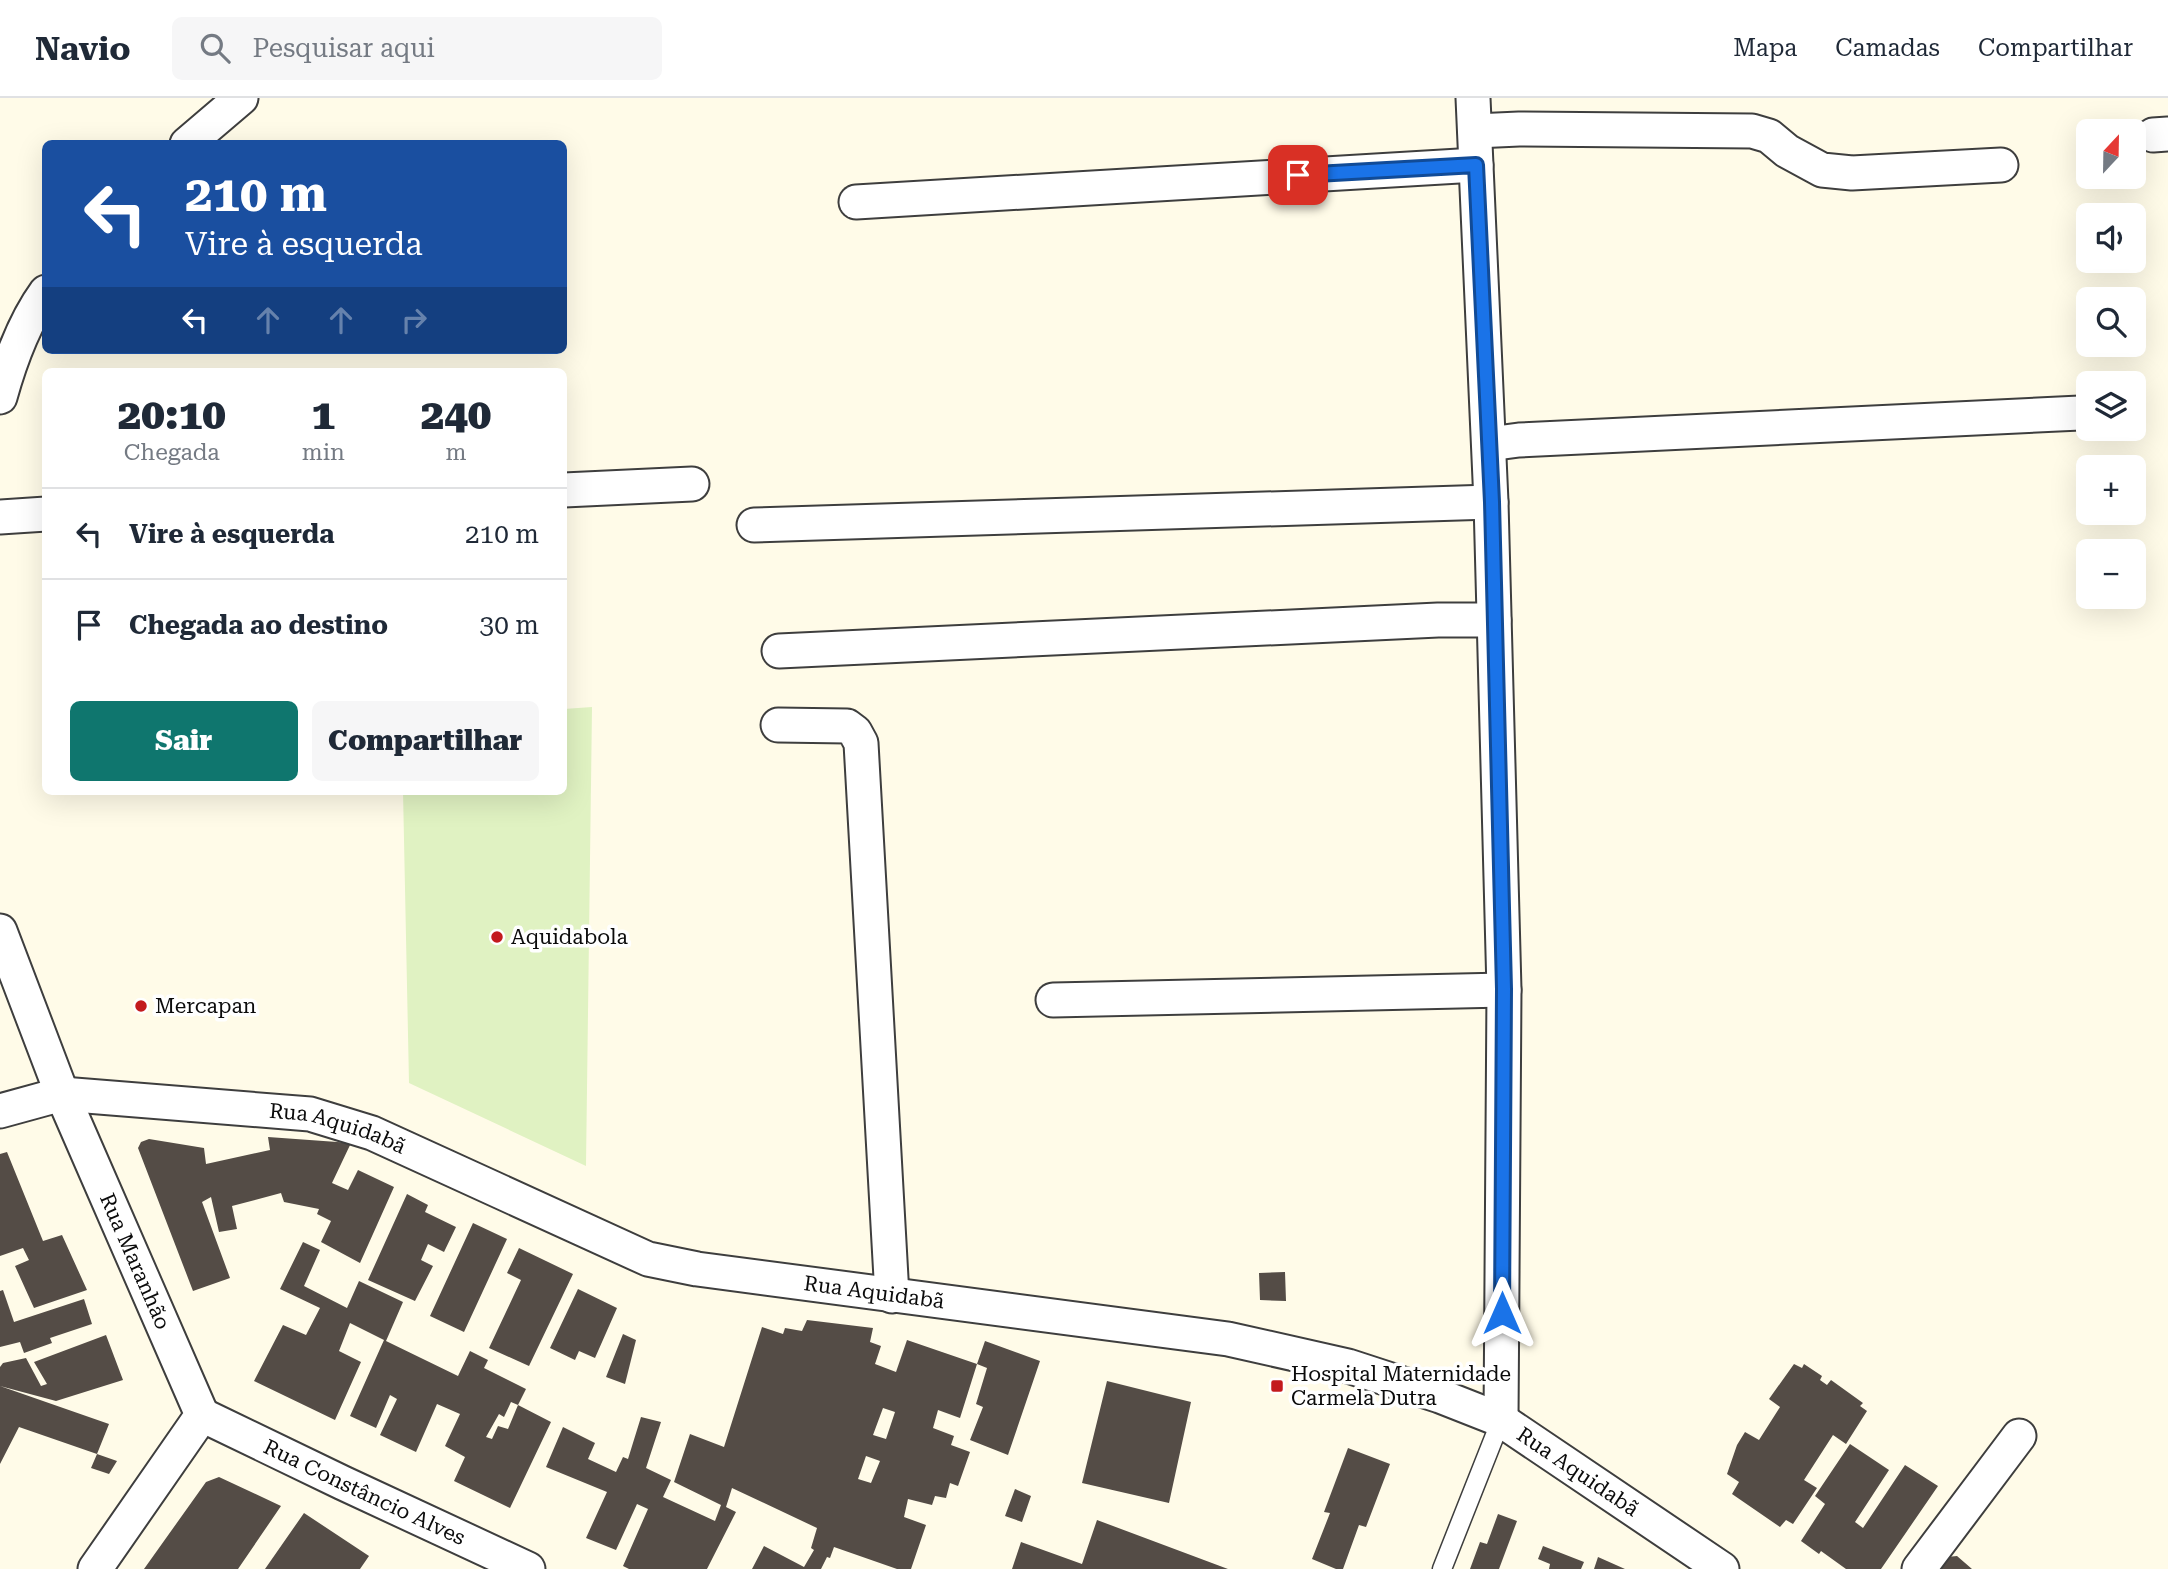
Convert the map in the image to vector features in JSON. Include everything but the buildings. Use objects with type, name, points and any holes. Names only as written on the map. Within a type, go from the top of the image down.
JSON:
[{"type":"street","points":[[192,140],[241,98]]},
{"type":"street","points":[[1473,98],[1492,502],[1504,989],[1501,1420]]},
{"type":"street","points":[[1475,131],[1752,131],[1769,136],[1787,151],[1822,170],[1852,173],[2001,165]]},
{"type":"street","points":[[856,202],[1476,165]]},
{"type":"street","points":[[0,397],[9,363],[42,298]]},
{"type":"street","points":[[1489,444],[1519,440],[2076,413]]},
{"type":"street","points":[[567,490],[692,484]]},
{"type":"street","points":[[754,524],[1492,502]]},
{"type":"street","points":[[0,517],[42,514]]},
{"type":"street","points":[[779,650],[1438,620],[1494,620]]},
{"type":"street","points":[[779,725],[847,726],[855,732],[861,743],[892,1296]]},
{"type":"street","name":"Rua Maranhão","points":[[0,931],[62,1094],[202,1415]]},
{"type":"street","points":[[1054,1000],[1504,989]]},
{"type":"street","name":"Rua Aquidabã","points":[[0,1111],[62,1094],[310,1114],[372,1133],[648,1259],[696,1269],[1228,1339],[1348,1366],[1440,1396],[1501,1420],[1722,1569]]},
{"type":"street","points":[[95,1569],[202,1415]]},
{"type":"street","name":"Rua Constâncio Alves","points":[[202,1415],[528,1569]]},
{"type":"street","points":[[1919,1569],[2019,1436]]},
{"type":"lane","points":[[1442,1569],[1501,1420]]},
{"type":"green space","name":"Aquidabola","points":[[592,707],[586,1166],[409,1083],[403,795],[567,795],[567,709]]},
{"type":"place","name":"Aquidabola","points":[[497,937]]},
{"type":"place","name":"Mercapan","points":[[141,1006]]},
{"type":"place","name":"Hospital Maternidade Carmela Dutra","points":[[1277,1386]]},
{"type":"route","points":[[1298,175],[1476,165],[1492,502],[1504,989],[1502,1313]]}]
